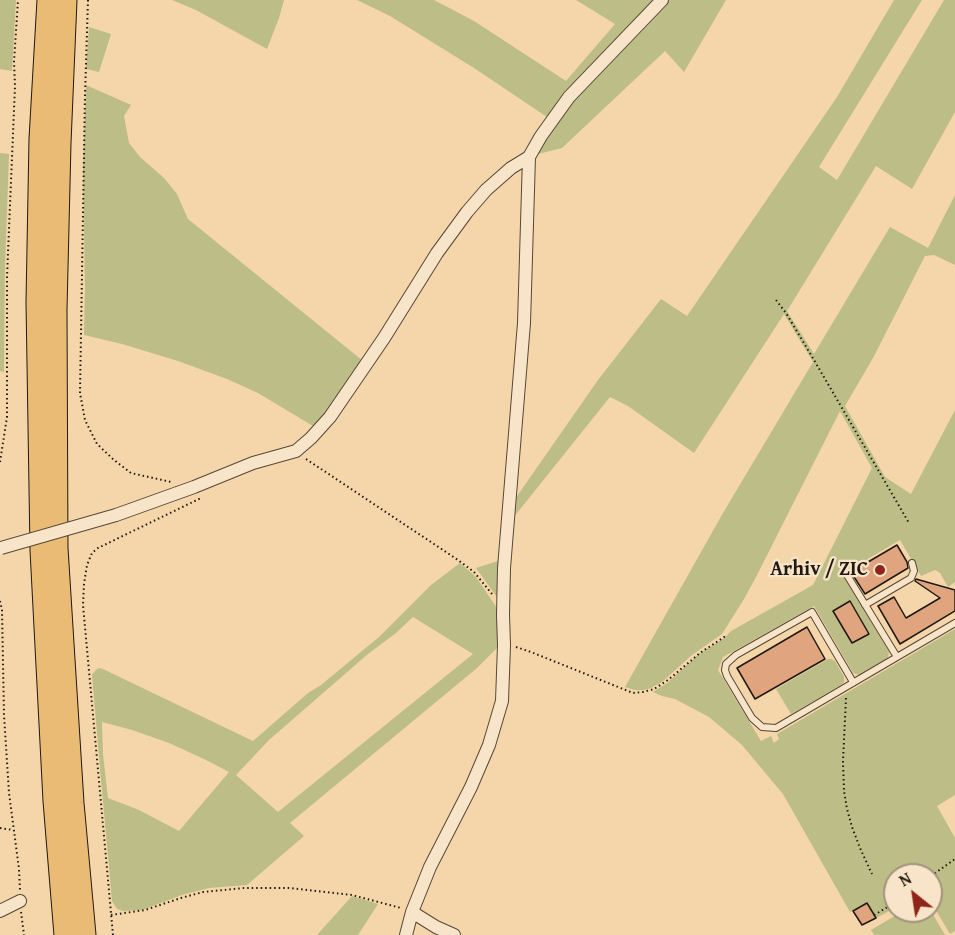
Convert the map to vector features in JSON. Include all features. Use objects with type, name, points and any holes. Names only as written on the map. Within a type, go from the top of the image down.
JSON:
[{"type":"highway","points":[[48,0],[40,139],[37,302],[40,549],[65,935]]},
{"type":"highway","points":[[66,0],[56,310],[57,548],[73,803],[85,935]]},
{"type":"street","points":[[406,935],[412,912],[430,867],[471,787],[489,745],[502,701],[504,568],[524,323],[529,157],[569,97],[662,0]]},
{"type":"street","points":[[1,548],[116,515],[253,463],[296,451],[330,417],[384,338],[437,253],[467,212],[486,190],[511,168],[529,157]]},
{"type":"street","points":[[0,911],[20,901]]},
{"type":"street","points":[[412,912],[454,935]]},
{"type":"lane","points":[[865,604],[910,578],[914,571],[912,563]]},
{"type":"lane","points":[[847,575],[897,657]]},
{"type":"lane","points":[[850,684],[812,612],[736,655],[726,664],[725,670],[752,718],[762,727],[776,728],[955,623]]},
{"type":"path","points":[[0,462],[7,417],[7,277],[18,0]]},
{"type":"path","points":[[88,0],[80,337],[80,393],[85,420],[97,444],[131,473],[194,487]]},
{"type":"path","points":[[776,300],[814,360],[909,524]]},
{"type":"path","points":[[296,451],[474,572],[490,591],[503,615]]},
{"type":"path","points":[[113,935],[83,605],[87,565],[92,553],[98,548],[209,494]]},
{"type":"path","points":[[0,601],[4,715],[24,935]]},
{"type":"path","points":[[504,645],[531,652],[633,693],[654,689],[700,652],[727,635]]},
{"type":"path","points":[[850,684],[843,761],[844,791],[852,827],[873,874]]},
{"type":"path","points":[[0,828],[13,830]]},
{"type":"path","points":[[111,915],[145,910],[203,892],[255,887],[352,895],[412,912]]},
{"type":"path","points":[[874,915],[883,910]]},
{"type":"green space","points":[[0,0],[16,0],[12,71],[0,69]]},
{"type":"green space","points":[[172,0],[284,0],[267,49],[196,10]]},
{"type":"green space","points":[[357,0],[434,0],[474,21],[566,81],[615,24],[576,0],[656,0],[547,117],[390,16]]},
{"type":"green space","points":[[668,0],[726,0],[684,72],[665,51],[562,148],[538,154],[545,138],[561,114]]},
{"type":"green space","points":[[894,0],[922,0],[819,167],[837,180],[944,0],[955,0],[955,112],[912,189],[876,166],[787,311],[814,354],[890,227],[928,248],[955,195],[955,265],[934,255],[925,256],[873,358],[845,406],[885,477],[911,494],[955,410],[955,582],[948,587],[940,573],[935,570],[921,576],[900,540],[842,574],[889,652],[888,658],[859,675],[853,673],[814,606],[723,657],[718,670],[761,741],[771,736],[774,743],[779,739],[777,734],[955,629],[955,795],[937,806],[955,838],[955,931],[950,934],[943,922],[943,863],[883,863],[883,914],[876,918],[867,903],[850,912],[783,794],[742,745],[709,717],[675,699],[653,692],[731,631],[813,585],[872,468],[840,411],[756,577],[722,634],[692,655],[662,682],[644,690],[625,687],[723,513],[813,362],[784,314],[694,453],[628,406],[610,397],[513,518],[515,499],[598,380],[661,299],[687,316],[837,97]]},
{"type":"green space","points":[[89,27],[111,34],[99,72],[86,69]]},
{"type":"green space","points":[[86,85],[131,105],[124,116],[129,143],[177,194],[188,219],[363,361],[323,416],[313,426],[258,393],[227,379],[178,361],[84,335],[83,169]]},
{"type":"green space","points":[[0,153],[9,154],[4,372],[0,371]]},
{"type":"green space","points":[[501,560],[499,600],[476,568]]},
{"type":"green space","points":[[460,563],[476,577],[499,611],[500,645],[477,668],[290,823],[304,836],[247,885],[209,888],[142,910],[117,909],[112,901],[100,768],[92,675],[96,670],[103,669],[253,741],[308,693],[379,637],[431,585]],"holes":[[[413,617],[473,654],[278,812],[236,775],[269,740]],[[102,722],[169,743],[229,772],[179,831],[139,810],[108,798]]]},
{"type":"green space","points":[[828,659],[835,661],[844,677],[844,682],[791,714],[776,689]]},
{"type":"green space","points":[[352,896],[378,904],[358,935],[317,935]]},
{"type":"green space","points":[[883,923],[938,923],[945,935],[874,935],[871,930]]},
{"type":"building","name":"Arhiv / ZIC","points":[[897,545],[908,568],[865,594],[851,572]]},
{"type":"building","points":[[916,579],[955,590],[955,611],[900,644],[878,606],[894,597],[906,618],[940,598],[915,581]]},
{"type":"building","points":[[850,601],[869,634],[852,643],[833,611]]},
{"type":"building","points":[[807,627],[825,659],[755,699],[737,668]]},
{"type":"building","points":[[867,903],[876,918],[862,925],[853,911]]},
{"type":"place","name":"Arhiv / ZIC","points":[[880,570]]}]
